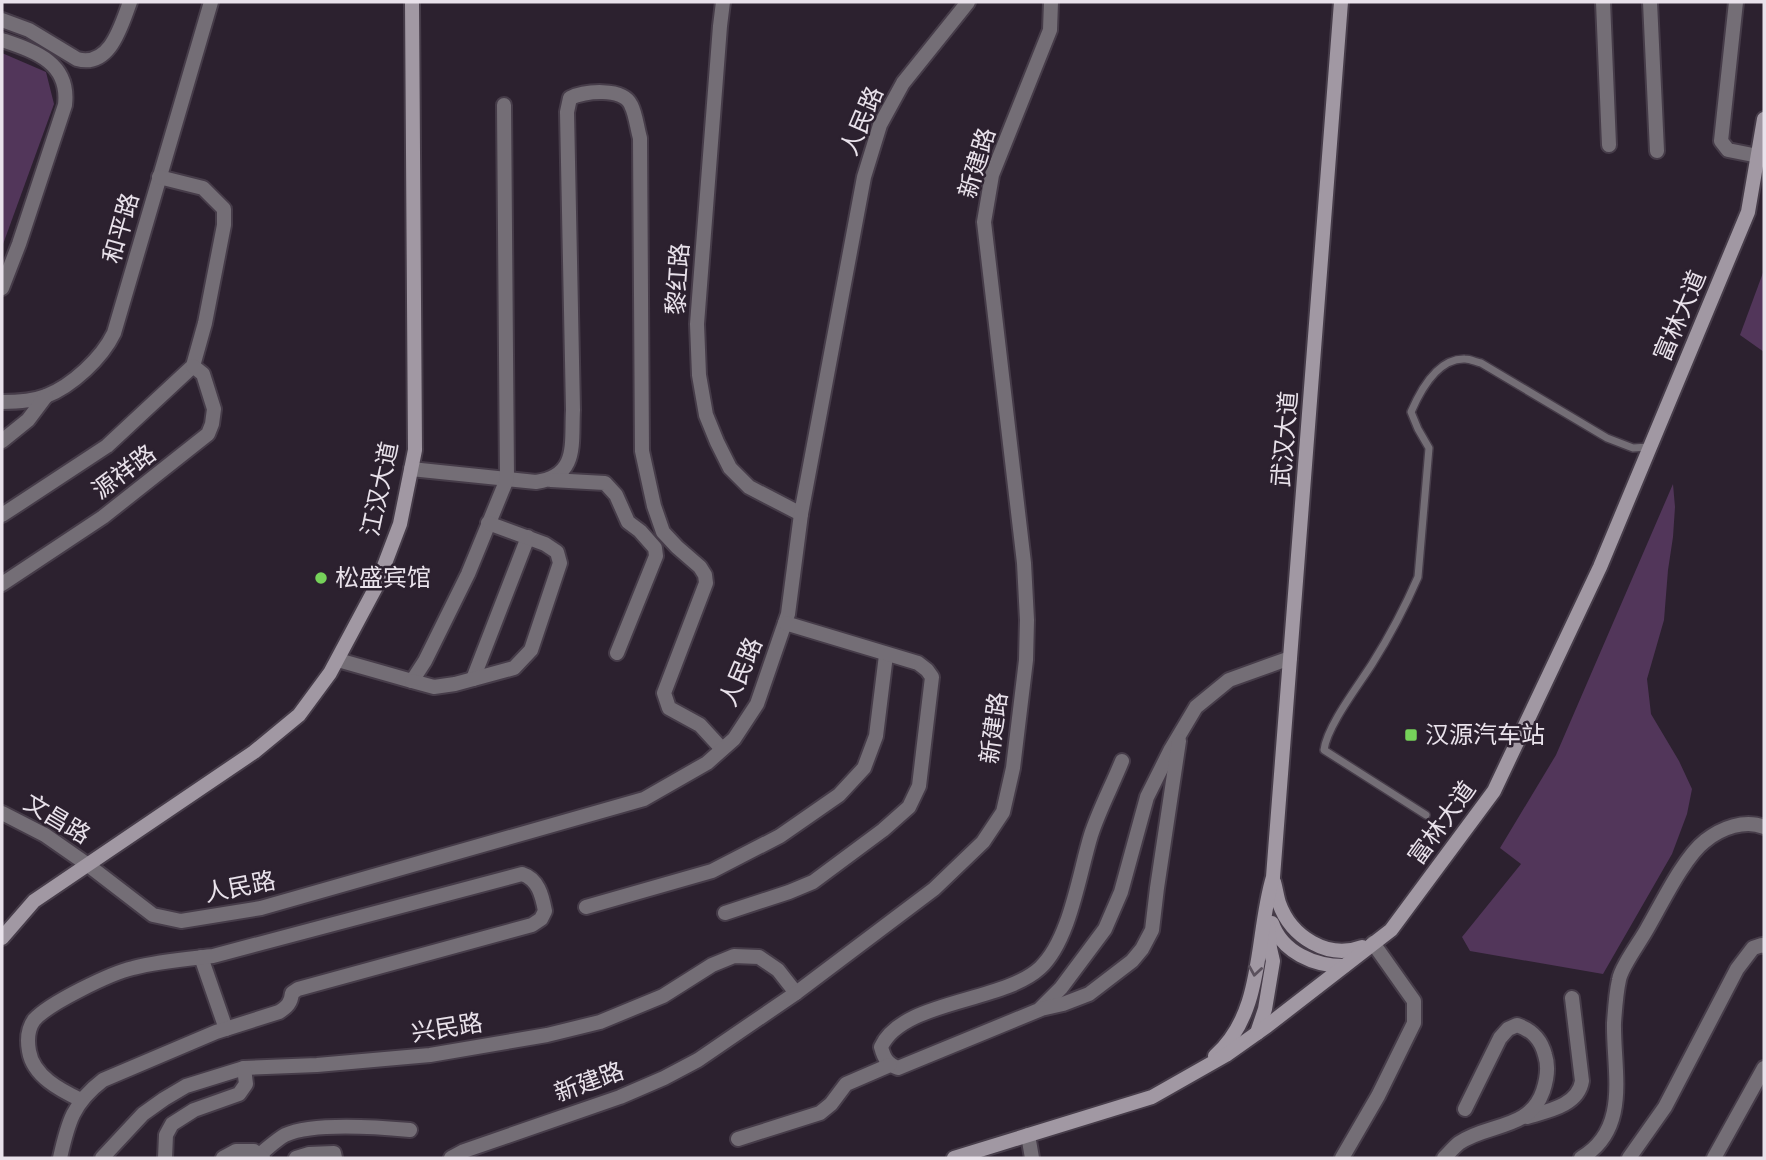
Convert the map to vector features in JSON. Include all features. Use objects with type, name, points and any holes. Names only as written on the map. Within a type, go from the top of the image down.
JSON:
[{"type":"main road","name":"江汉大道","points":[[2,938],[34,901],[254,752],[299,715],[338,660],[376,587],[400,524],[415,450],[412,2]]},
{"type":"main road","name":"武汉大道","points":[[1273,879],[1341,2]]},
{"type":"main road","name":"富林大道","points":[[954,1158],[1152,1097],[1226,1055],[1391,930],[1494,792],[1600,567],[1748,212],[1764,119]]},
{"type":"main road","points":[[1273,879],[1279,905],[1298,933],[1311,942],[1333,951],[1349,952],[1373,943]]},
{"type":"main road","points":[[1273,879],[1270,919],[1282,943],[1327,966],[1344,966]]},
{"type":"main road","points":[[1256,1034],[1265,1009],[1273,961],[1268,930],[1273,879]]},
{"type":"main road","points":[[1197,1071],[1219,1052],[1236,1030],[1247,1007],[1273,879]]},
{"type":"street","points":[[2,20],[29,30],[77,59],[85,61],[106,53],[130,2]]},
{"type":"street","name":"和平路","points":[[4,400],[46,396],[83,372],[109,344],[211,2]]},
{"type":"street","name":"黎红路","points":[[723,2],[697,324],[699,375],[706,415],[730,468],[749,487],[801,514]]},
{"type":"street","name":"人民路","points":[[88,865],[153,915],[181,921],[261,908],[644,799],[707,763],[734,739],[757,704],[788,614],[801,514],[864,177],[880,125],[903,83],[968,2]]},
{"type":"street","name":"新建路","points":[[451,1158],[464,1151],[620,1097],[698,1060],[796,993],[934,889],[983,842],[1003,812],[1013,768],[1026,660],[1027,620],[1024,564],[984,222],[992,175],[1050,30],[1051,2]]},
{"type":"street","points":[[1603,2],[1609,145]]},
{"type":"street","points":[[1650,2],[1657,151]]},
{"type":"street","points":[[1736,2],[1721,141],[1728,150],[1758,156]]},
{"type":"street","points":[[2,40],[32,51],[50,62],[63,82],[66,97],[19,244],[2,288]]},
{"type":"street","points":[[551,480],[563,471],[570,459],[572,431],[566,112],[569,99],[579,94],[610,93],[625,97],[631,105],[640,138],[642,451],[654,506],[663,532],[700,567],[706,583],[664,694],[669,708],[700,725],[722,750]]},
{"type":"street","points":[[412,681],[425,661],[468,574],[507,479],[504,105]]},
{"type":"street","points":[[2,515],[107,446],[193,366],[205,323],[224,225],[224,209],[203,188],[159,177]]},
{"type":"street","name":"源祥路","points":[[2,584],[103,517],[208,434],[214,409],[203,374],[193,366]]},
{"type":"street","points":[[2,441],[28,420],[46,396]]},
{"type":"street","points":[[411,469],[536,482],[551,480],[605,483],[615,495],[628,522],[655,548],[656,556],[617,653]]},
{"type":"street","points":[[338,660],[434,687],[514,668],[531,650],[561,563],[557,552],[545,544],[488,523]]},
{"type":"street","points":[[473,679],[528,537]]},
{"type":"street","points":[[724,913],[813,882],[883,830],[909,807],[919,786],[932,677],[928,670],[918,663],[785,623]]},
{"type":"street","points":[[586,907],[712,871],[780,836],[839,795],[864,768],[876,736],[886,654]]},
{"type":"street","points":[[1039,1010],[1061,988],[1105,929],[1121,892],[1147,797],[1196,707],[1229,680],[1290,658]]},
{"type":"street","points":[[1122,761],[1091,833],[1074,900],[1055,949],[1040,969],[1017,983],[944,1005],[905,1022],[885,1038],[881,1047],[884,1058],[890,1065],[898,1068],[1039,1010],[1089,994],[1132,961],[1152,930],[1181,733]]},
{"type":"street","name":"文昌路","points":[[2,813],[45,835],[88,865]]},
{"type":"street","points":[[1581,1158],[1600,1144],[1610,1125],[1616,1104],[1614,1023],[1619,977],[1686,862],[1705,841],[1730,827],[1745,823],[1764,827]]},
{"type":"street","points":[[60,1158],[76,1106],[103,1080],[226,1029],[279,1012],[286,1008],[292,993],[298,989],[532,925],[541,919],[545,911],[537,884],[522,874],[213,956],[131,968],[98,981],[44,1012],[33,1022],[26,1038],[30,1058],[38,1071],[51,1084],[81,1100]]},
{"type":"street","points":[[1342,1158],[1378,1096],[1414,1023],[1414,1001],[1373,943]]},
{"type":"street","points":[[1629,1158],[1665,1108],[1737,969],[1753,948],[1764,946]]},
{"type":"street","name":"兴民路","points":[[102,1158],[144,1114],[164,1099],[186,1086],[244,1068],[430,1055],[547,1035],[600,1022],[663,996],[712,965],[734,956],[760,957],[778,970],[796,993]]},
{"type":"street","points":[[201,957],[226,1029]]},
{"type":"street","points":[[1444,1158],[1459,1143],[1475,1135],[1558,1107],[1574,1098],[1581,1090],[1572,998]]},
{"type":"street","points":[[1465,1109],[1500,1038],[1517,1025],[1528,1028],[1544,1050],[1547,1080],[1541,1099],[1532,1111],[1515,1121]]},
{"type":"street","points":[[737,1139],[820,1113],[831,1104],[846,1084],[890,1065]]},
{"type":"street","points":[[166,1158],[166,1135],[172,1124],[194,1110],[239,1094],[246,1084],[244,1068]]},
{"type":"street","points":[[1714,1158],[1764,1068]]},
{"type":"street","points":[[223,1158],[236,1151],[254,1151],[261,1157],[283,1136],[304,1128],[410,1129]]},
{"type":"street","points":[[1028,1135],[1032,1158]]},
{"type":"street","points":[[296,1158],[309,1154],[334,1153],[335,1158]]},
{"type":"lane","points":[[1426,815],[1324,750],[1331,728],[1374,660],[1418,577],[1429,448],[1411,412],[1417,397],[1444,366],[1454,360],[1464,359],[1481,363],[1607,439],[1633,448],[1650,447]]},
{"type":"shaded area","points":[[2,53],[46,72],[54,104],[2,247]]},
{"type":"shaded area","points":[[1764,270],[1764,352],[1740,335]]},
{"type":"shaded area","points":[[1673,484],[1675,507],[1664,620],[1647,679],[1651,714],[1692,789],[1687,814],[1672,854],[1603,974],[1470,951],[1462,937],[1521,864],[1500,848],[1556,755]]},
{"type":"place","name":"松盛宾馆","points":[[321,578]]},
{"type":"place","name":"汉源汽车站","points":[[1411,735]]}]
